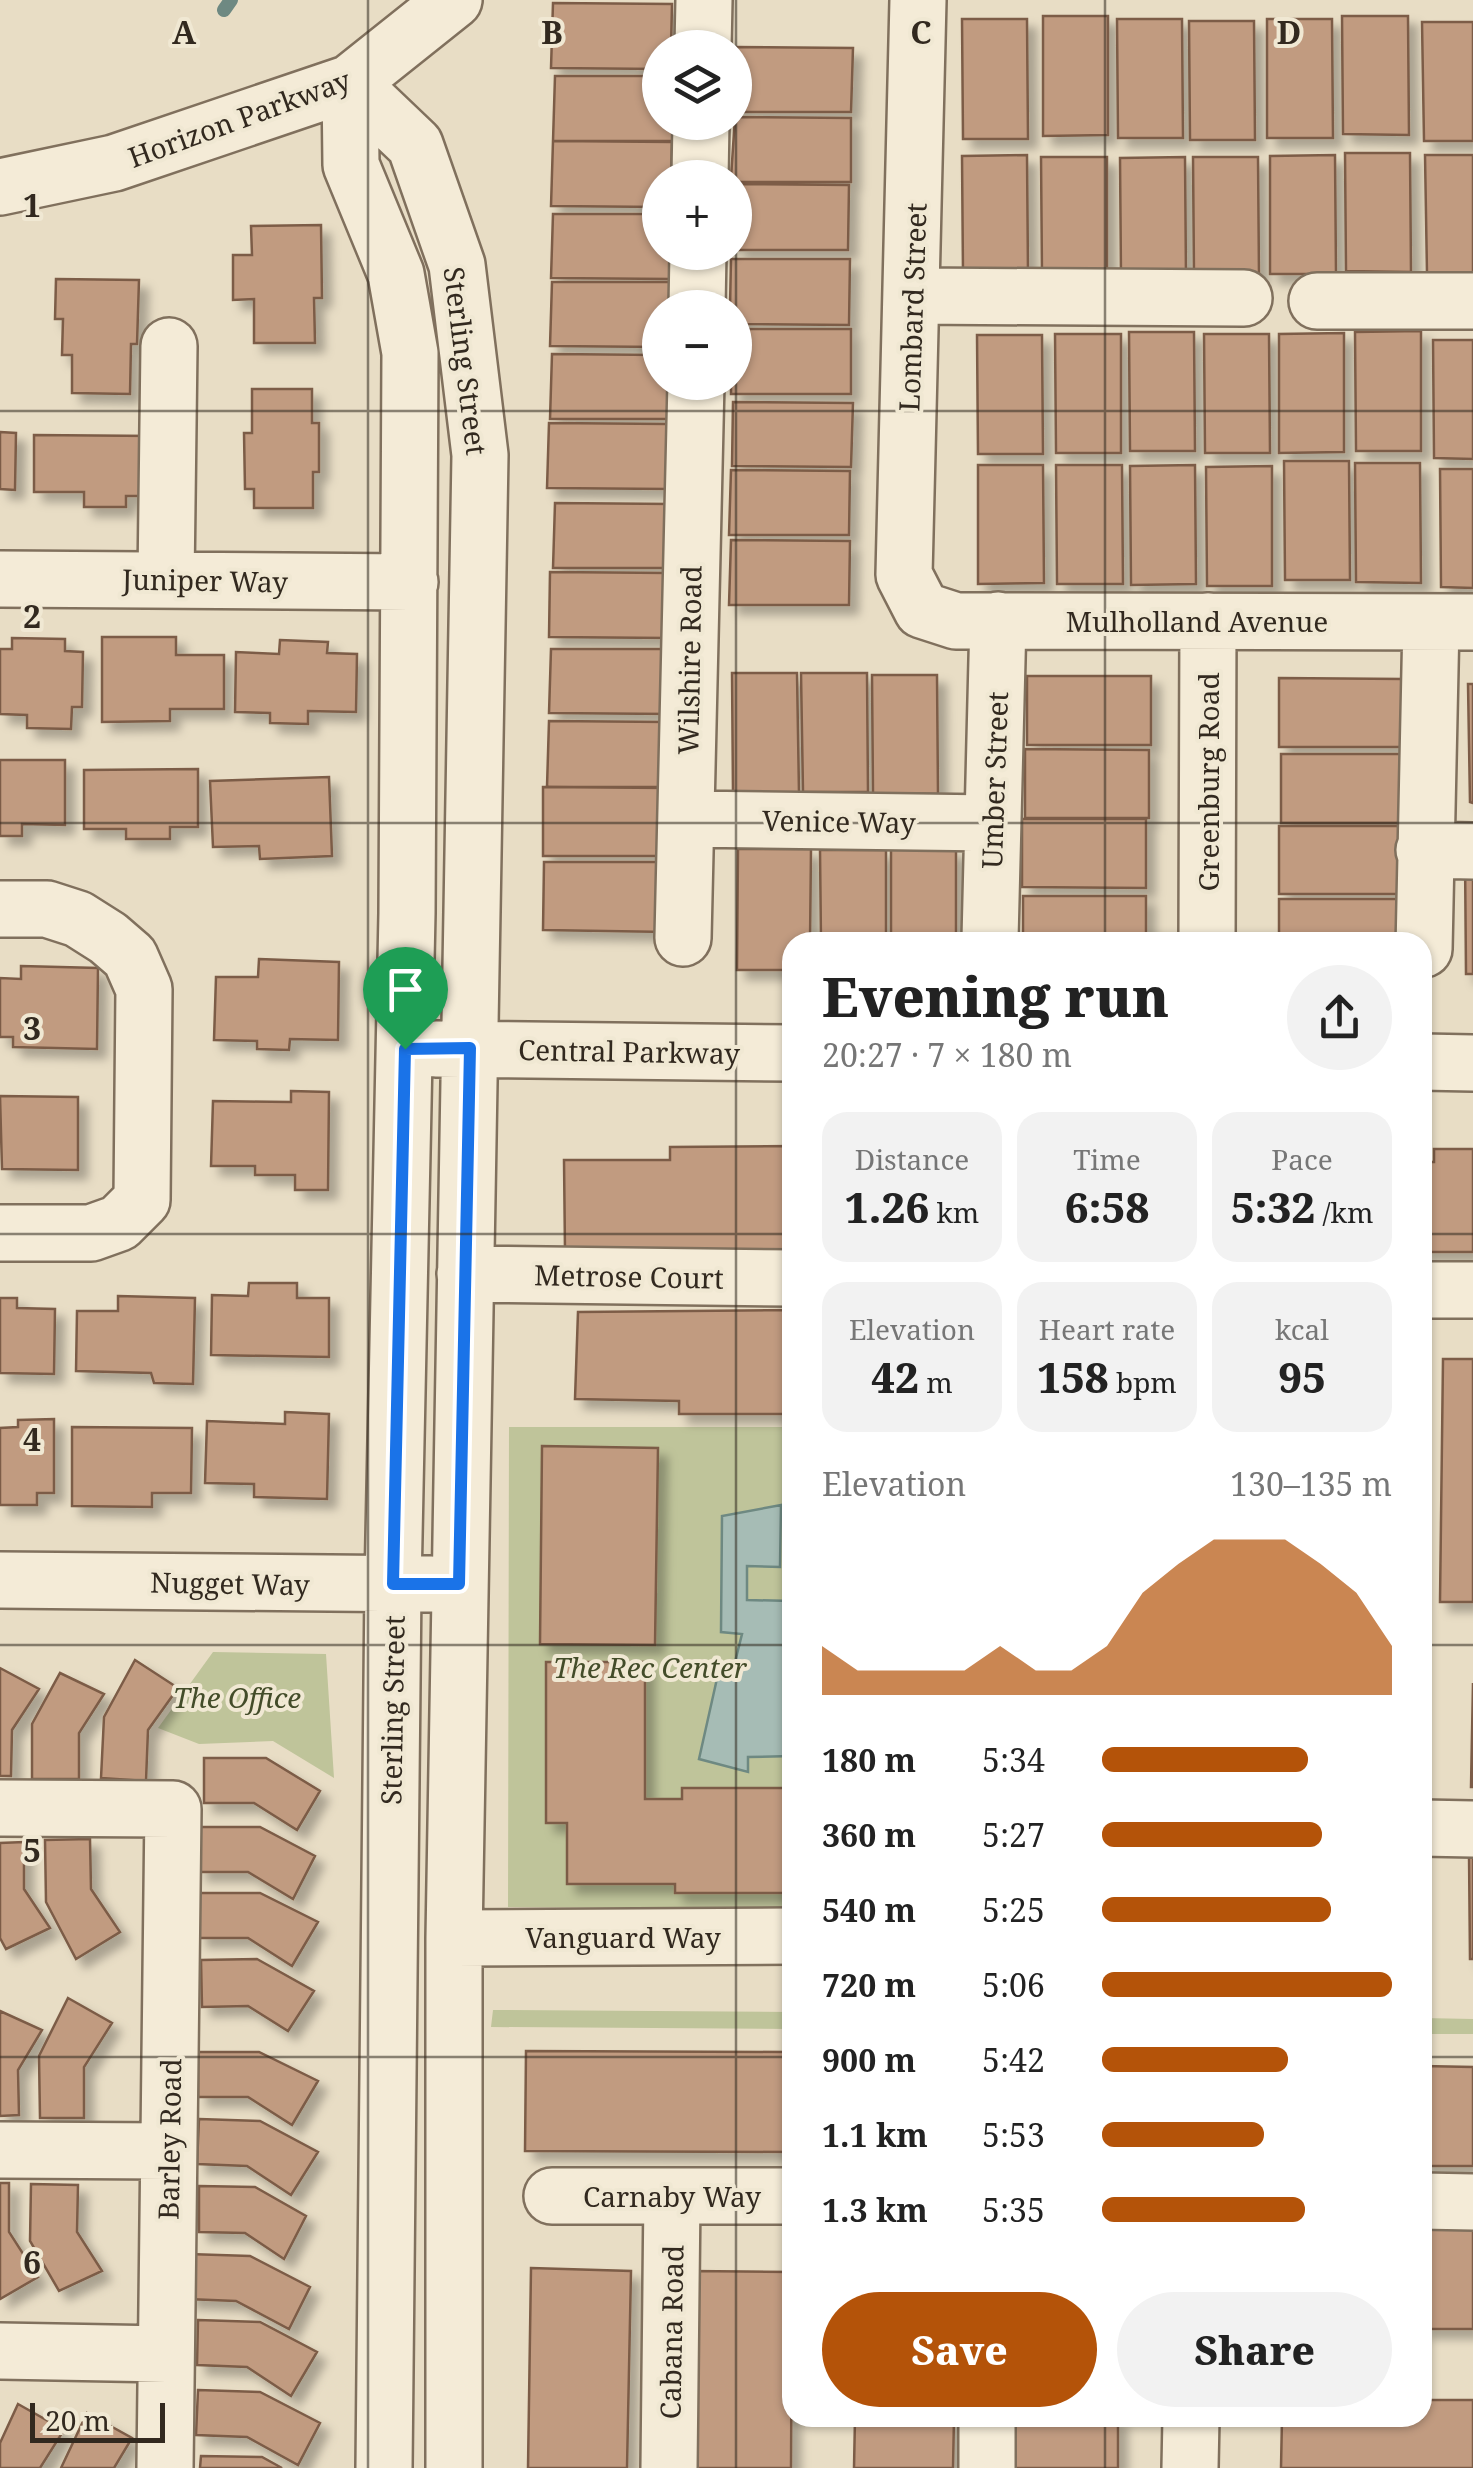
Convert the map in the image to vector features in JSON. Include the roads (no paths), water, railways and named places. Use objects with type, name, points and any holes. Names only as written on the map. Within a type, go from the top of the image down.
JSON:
[{"type":"street","name":"Horizon Parkway","points":[[0,187],[114,162],[350,83],[454,0]]},
{"type":"street","points":[[703,30],[704,0]]},
{"type":"street","name":"Lombard Street","points":[[918,0],[914,296],[904,575],[922,610]]},
{"type":"street","name":"Sterling Street","points":[[350,83],[351,165],[396,274],[410,353],[405,1049],[393,1584],[384,2468]]},
{"type":"street","name":"Sterling Street","points":[[350,83],[414,145],[457,265],[480,455],[454,1938],[454,2468]]},
{"type":"street","points":[[914,296],[1244,298]]},
{"type":"street","points":[[1317,300],[1473,301]]},
{"type":"street","points":[[166,580],[169,346]]},
{"type":"street","name":"Wilshire Road","points":[[684,938],[696,400]]},
{"type":"street","name":"Juniper Way","points":[[0,579],[410,582]]},
{"type":"street","name":"Mulholland Avenue","points":[[922,610],[956,621],[1452,622]]},
{"type":"street","name":"Umber Street","points":[[990,932],[998,620]]},
{"type":"street","name":"Greenburg Road","points":[[1207,932],[1208,621]]},
{"type":"street","points":[[1428,932],[1449,851],[1452,622]]},
{"type":"street","name":"Venice Way","points":[[686,819],[993,824]]},
{"type":"street","points":[[0,909],[47,909],[78,919],[130,957],[144,989],[142,1200],[119,1222],[91,1233],[0,1233]]},
{"type":"street","name":"Central Parkway","points":[[405,1049],[782,1054]]},
{"type":"street","points":[[1432,1062],[1473,1063]]},
{"type":"street","name":"Metrose Court","points":[[465,1274],[782,1278]]},
{"type":"street","points":[[1432,1290],[1473,1290]]},
{"type":"street","name":"Nugget Way","points":[[0,1580],[459,1584]]},
{"type":"street","name":"Barley Road","points":[[0,1808],[172,1809],[165,2468]]},
{"type":"street","points":[[1432,1828],[1473,1829]]},
{"type":"street","name":"Vanguard Way","points":[[454,1938],[782,1936]]},
{"type":"street","points":[[0,2150],[168,2151]]},
{"type":"street","name":"Carnaby Way","points":[[552,2196],[782,2196]]},
{"type":"street","name":"Cabana Road","points":[[669,2468],[672,2196]]},
{"type":"street","points":[[1432,2202],[1473,2202]]},
{"type":"street","points":[[0,2351],[166,2354]]},
{"type":"street","points":[[987,2468],[988,2427]]},
{"type":"street","points":[[1190,2468],[1191,2427]]},
{"type":"water","points":[[781,1505],[780,1567],[747,1566],[747,1600],[782,1601],[782,1756],[748,1757],[748,1772],[699,1759],[718,1674],[731,1678],[742,1634],[721,1632],[722,1516]]},
{"type":"waterway","points":[[224,10],[231,0]]},
{"type":"park label","name":"The Rec Center","points":[[650,1667]]},
{"type":"park label","name":"The Office","points":[[237,1697]]}]
